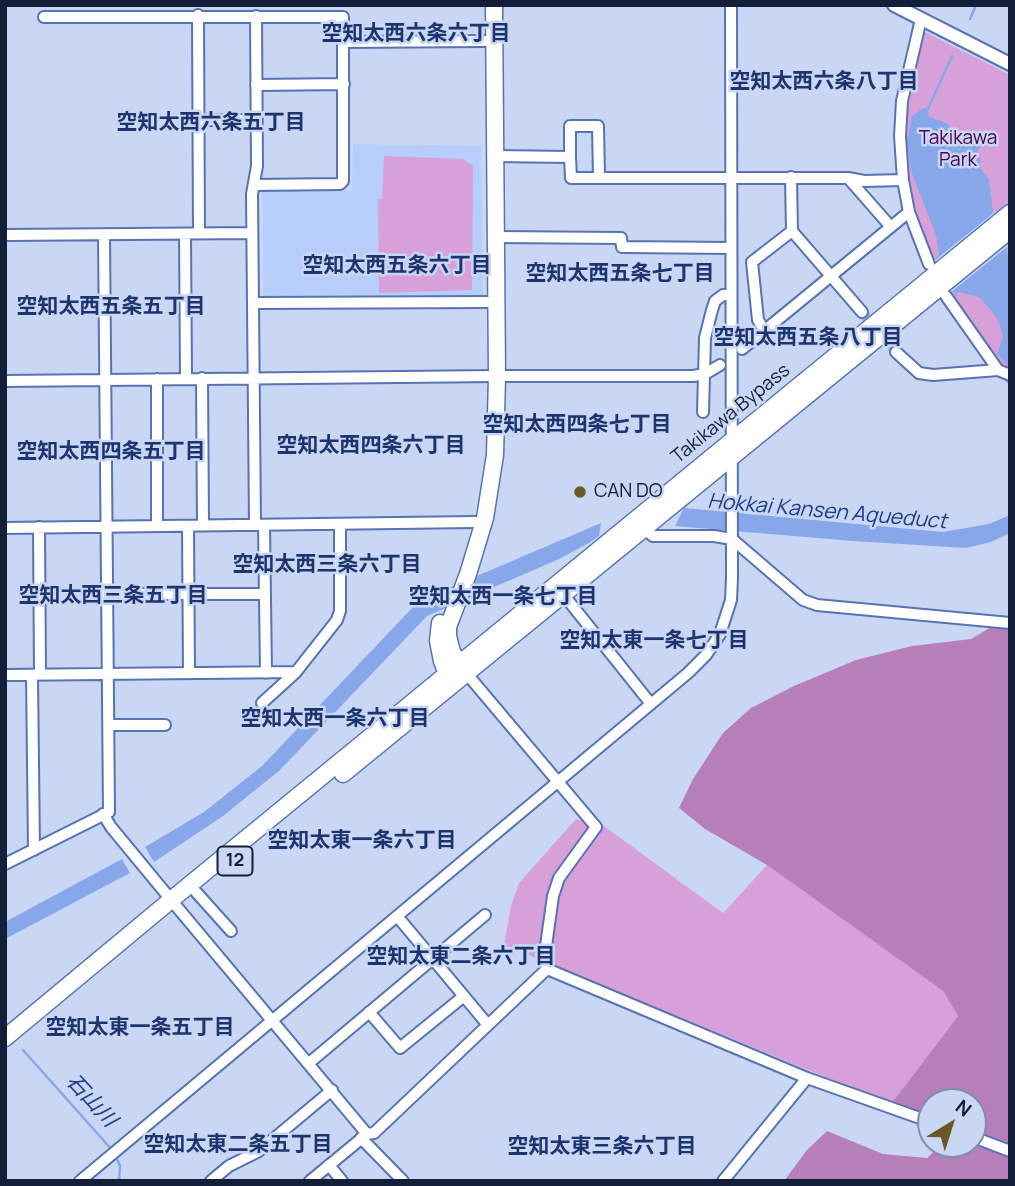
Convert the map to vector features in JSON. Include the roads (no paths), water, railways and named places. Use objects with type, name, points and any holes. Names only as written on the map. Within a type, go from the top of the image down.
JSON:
[{"type":"highway","points":[[458,671],[438,642],[438,628],[447,617],[485,518],[495,455],[486,302],[485,5]]},
{"type":"highway","points":[[464,575],[486,456],[492,376],[495,237],[494,5]]},
{"type":"highway","name":"Takikawa Bypass","points":[[458,671],[939,279],[1010,213]]},
{"type":"highway","name":"Takikawa Bypass","points":[[939,279],[1010,230]]},
{"type":"highway","name":"Takikawa Bypass","points":[[560,589],[643,528],[732,448]]},
{"type":"highway","name":"12","points":[[5,1050],[174,904],[196,892],[458,671]]},
{"type":"highway","name":"12","points":[[5,1038],[174,904],[458,671]]},
{"type":"main road","points":[[894,5],[1010,64]]},
{"type":"street","points":[[83,1180],[651,704],[706,655],[720,634],[731,600],[731,5]]},
{"type":"street","points":[[198,15],[200,233]]},
{"type":"street","points":[[256,16],[252,233],[253,378],[259,525],[265,594],[266,673]]},
{"type":"street","points":[[44,17],[343,17],[344,181],[340,184],[254,185]]},
{"type":"street","points":[[921,19],[902,101],[900,136],[903,180],[909,212],[939,279],[998,370]]},
{"type":"street","points":[[343,42],[485,41]]},
{"type":"street","points":[[256,85],[344,84]]},
{"type":"street","points":[[199,120],[256,120]]},
{"type":"street","points":[[599,177],[598,125],[570,126],[571,178],[791,177],[903,180]]},
{"type":"street","points":[[495,156],[570,157]]},
{"type":"street","points":[[791,177],[792,232],[862,312]]},
{"type":"street","points":[[848,178],[891,227]]},
{"type":"street","points":[[742,349],[909,212]]},
{"type":"street","points":[[764,330],[758,320],[752,262],[792,232]]},
{"type":"street","points":[[5,235],[252,233]]},
{"type":"street","points":[[185,234],[186,378]]},
{"type":"street","points":[[5,864],[108,812],[104,235]]},
{"type":"street","points":[[495,237],[621,238],[622,247],[731,248]]},
{"type":"street","points":[[703,412],[705,338],[715,301],[723,295],[731,295]]},
{"type":"street","points":[[253,303],[486,302]]},
{"type":"street","points":[[896,352],[919,373],[933,375],[998,370],[1010,375]]},
{"type":"street","points":[[5,380],[693,376],[705,374],[720,365]]},
{"type":"street","points":[[202,378],[203,525]]},
{"type":"street","points":[[157,379],[157,526]]},
{"type":"street","points":[[5,528],[475,522]]},
{"type":"street","points":[[262,703],[296,672],[337,620],[340,611],[340,524]]},
{"type":"street","points":[[188,526],[189,673]]},
{"type":"street","points":[[34,850],[40,527]]},
{"type":"street","points":[[643,528],[653,536],[732,536],[803,600],[817,605],[1010,622]]},
{"type":"street","points":[[560,589],[651,704]]},
{"type":"street","points":[[107,594],[265,594]]},
{"type":"street","points":[[458,671],[596,827],[559,878],[553,896],[545,953],[547,970]]},
{"type":"street","points":[[5,675],[296,672]]},
{"type":"street","points":[[109,725],[165,725]]},
{"type":"street","points":[[103,814],[174,904],[332,1090],[364,1136],[403,1181]]},
{"type":"street","points":[[196,892],[231,931]]},
{"type":"street","points":[[309,1063],[485,915]]},
{"type":"street","points":[[397,916],[488,1025]]},
{"type":"street","points":[[310,1181],[364,1136],[374,1133],[547,970]]},
{"type":"street","points":[[547,970],[807,1078],[917,1117]]},
{"type":"street","points":[[369,1012],[400,1048],[464,996]]},
{"type":"street","points":[[723,1181],[807,1078]]},
{"type":"street","points":[[211,1181],[229,1166],[259,1151],[332,1090]]},
{"type":"street","points":[[987,1143],[1010,1152]]},
{"type":"street","points":[[329,1165],[342,1181]]},
{"type":"waterway","points":[[970,19],[976,5]]},
{"type":"waterway","points":[[926,113],[952,56]]},
{"type":"waterway","name":"石山川","points":[[23,1050],[113,1151]]},
{"type":"waterway","name":"石山川","points":[[116,1157],[120,1166],[119,1181]]},
{"type":"tunnel","points":[[862,312],[896,352]]},
{"type":"place","name":"CAN DO","points":[[580,492]]},
{"type":"district","name":"空知太西六条六丁目","points":[[416,34]]},
{"type":"district","name":"空知太西六条八丁目","points":[[824,82]]},
{"type":"district","name":"空知太西六条五丁目","points":[[211,123]]},
{"type":"district","name":"空知太西五条六丁目","points":[[397,266]]},
{"type":"district","name":"空知太西五条七丁目","points":[[620,274]]},
{"type":"district","name":"空知太西五条五丁目","points":[[111,307]]},
{"type":"district","name":"空知太西五条八丁目","points":[[808,338]]},
{"type":"district","name":"空知太西四条七丁目","points":[[577,425]]},
{"type":"district","name":"空知太西四条六丁目","points":[[371,446]]},
{"type":"district","name":"空知太西四条五丁目","points":[[111,452]]},
{"type":"district","name":"空知太西三条六丁目","points":[[327,565]]},
{"type":"district","name":"空知太西三条五丁目","points":[[113,596]]},
{"type":"district","name":"空知太西一条七丁目","points":[[503,597]]},
{"type":"district","name":"空知太東一条七丁目","points":[[654,641]]},
{"type":"district","name":"空知太西一条六丁目","points":[[335,719]]},
{"type":"district","name":"空知太東一条六丁目","points":[[362,841]]},
{"type":"district","name":"空知太東二条六丁目","points":[[461,957]]},
{"type":"district","name":"空知太東一条五丁目","points":[[140,1028]]},
{"type":"district","name":"空知太東二条五丁目","points":[[238,1145]]},
{"type":"district","name":"空知太東三条六丁目","points":[[602,1147]]},
{"type":"park label","name":"Takikawa Park","points":[[958,150]]},
{"type":"water label","name":"Hokkai Kansen Aqueduct","points":[[827,512]]}]
